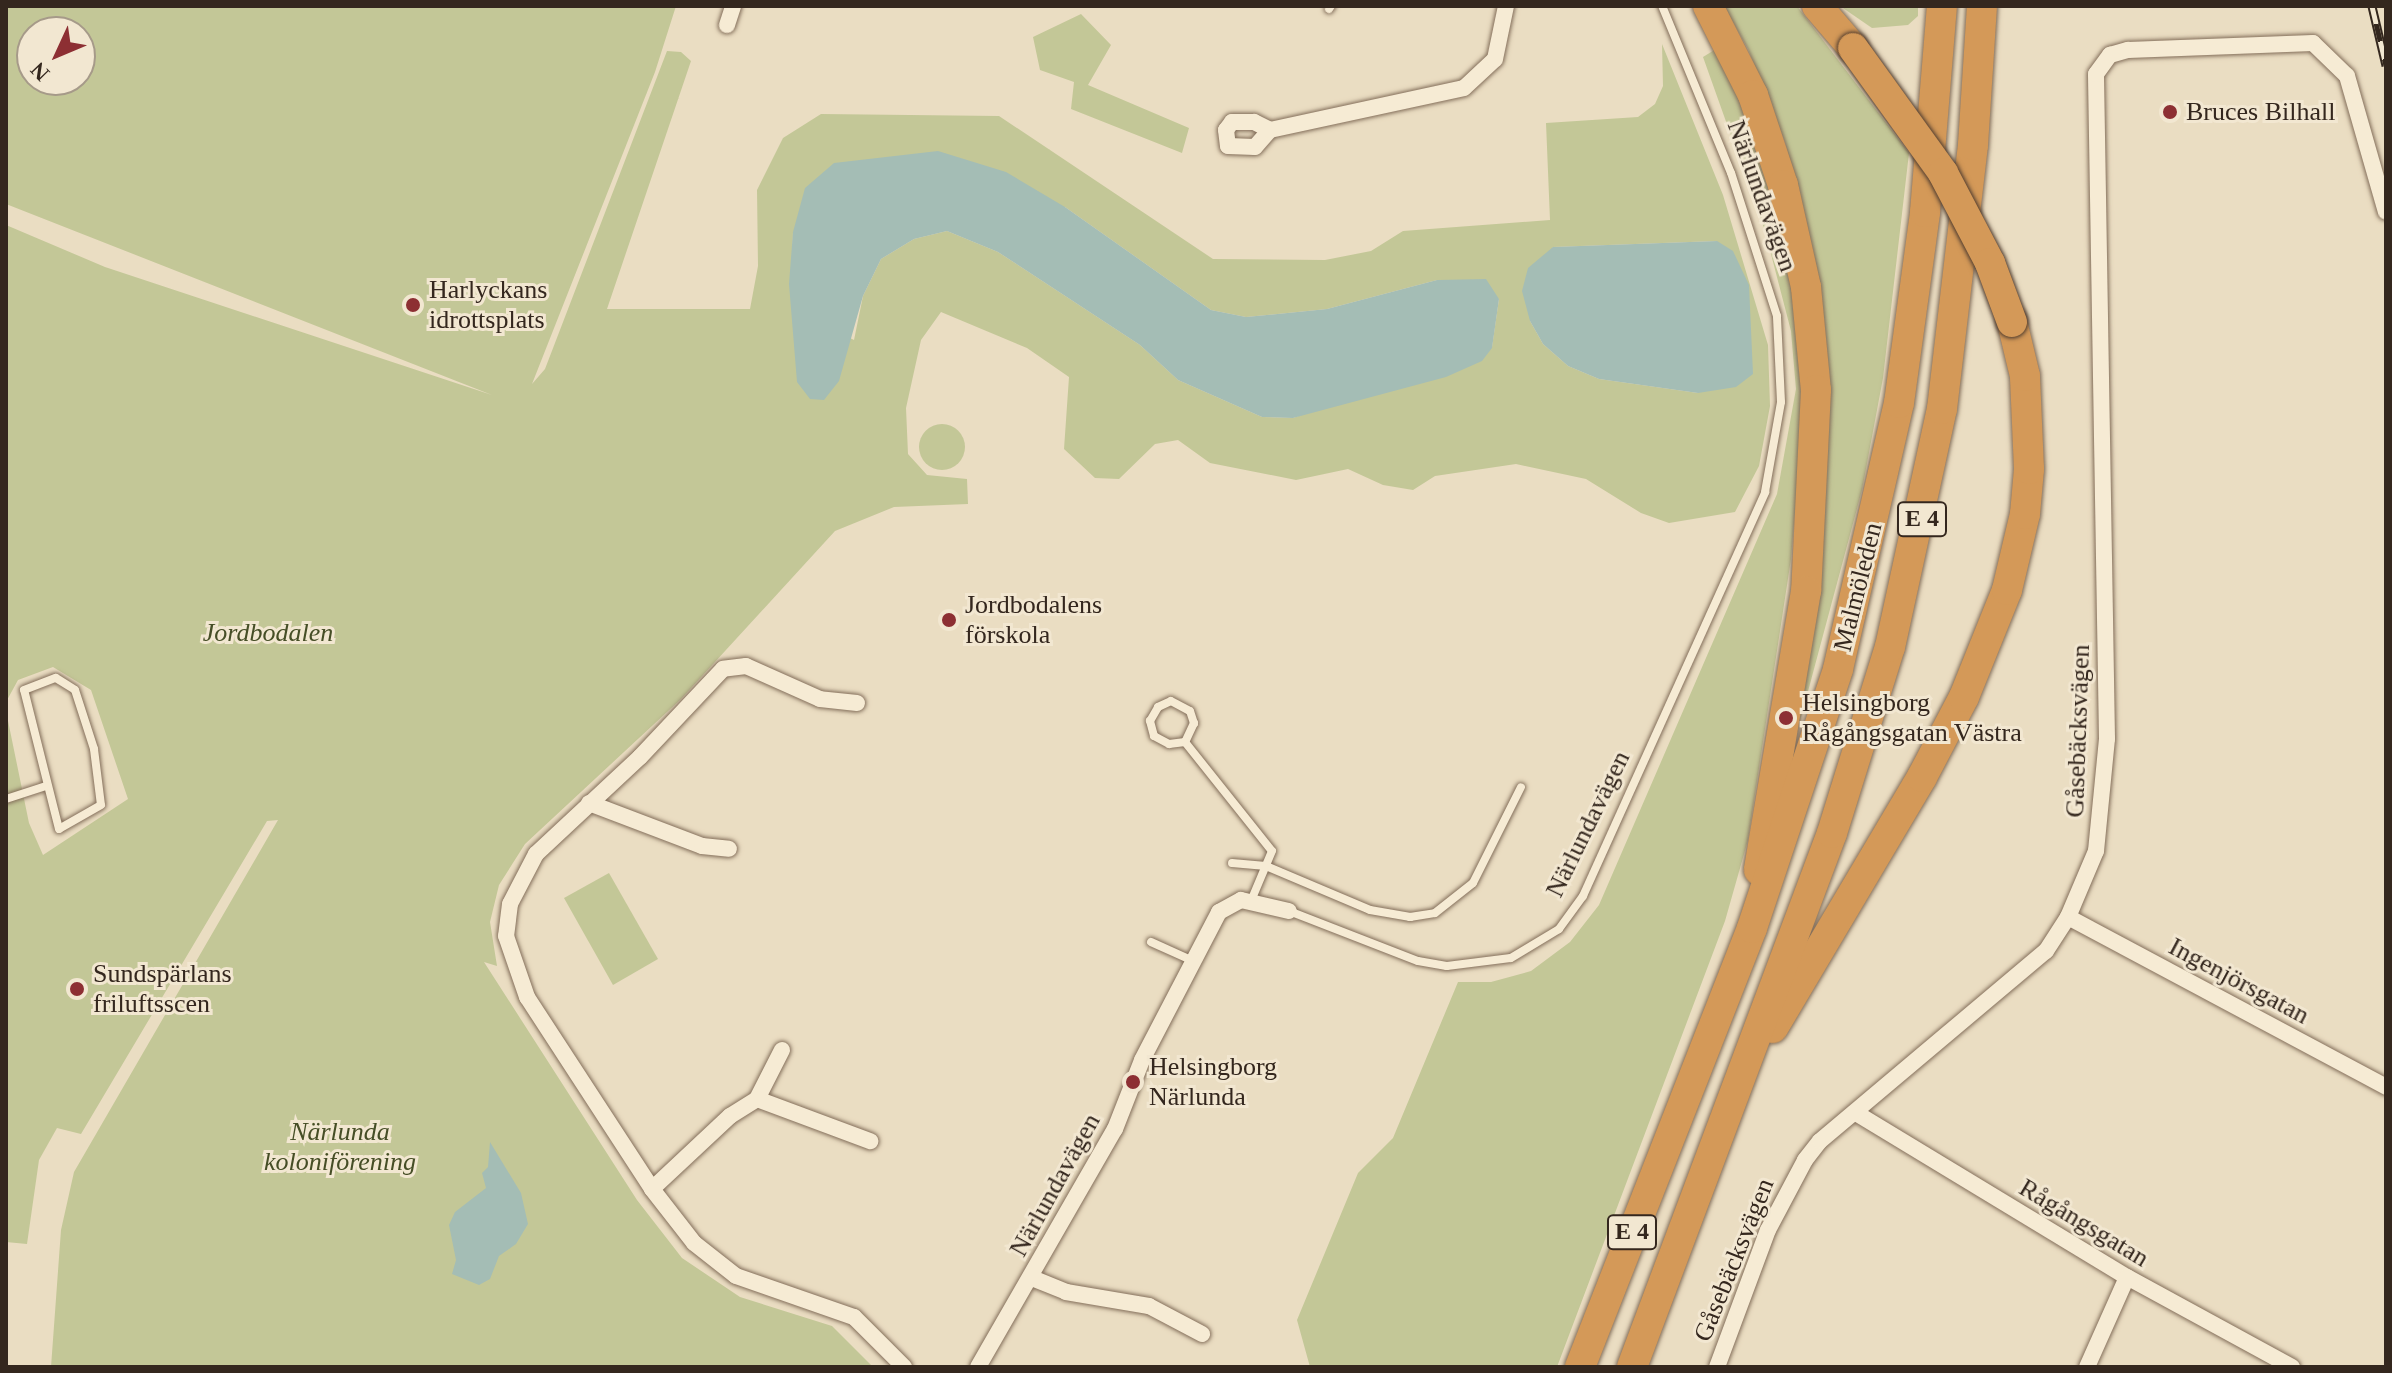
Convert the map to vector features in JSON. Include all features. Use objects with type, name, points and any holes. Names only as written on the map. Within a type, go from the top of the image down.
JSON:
[{"type":"highway","points":[[1708,6],[1753,95],[1783,185],[1806,287],[1816,390],[1806,591],[1765,816],[1752,928]]},
{"type":"highway","points":[[1746,1069],[1803,984],[1922,777],[1964,697],[1997,618],[2025,514],[2029,469],[2025,376],[2012,322],[1990,263],[1943,173],[1853,48],[1817,6]]},
{"type":"highway","name":"Malmöleden","points":[[1580,1367],[1752,928],[1824,716],[1867,559],[1899,403],[1925,212],[1942,6]]},
{"type":"highway","name":"Malmöleden","points":[[1632,1367],[1746,1069],[1865,731],[1922,519],[1942,409],[1973,145],[1982,6]]},
{"type":"street","points":[[727,25],[733,6]]},
{"type":"street","points":[[1270,130],[1464,88],[1482,78],[1504,37],[1506,6]]},
{"type":"street","name":"Gåsebäcksvägen","points":[[1717,1367],[1783,1195],[1820,1141],[2046,951],[2068,917],[2096,851],[2107,739],[2096,74],[2110,55],[2313,43],[2347,76],[2386,212]]},
{"type":"street","points":[[857,703],[820,699],[746,666],[730,666],[546,842],[517,885],[507,921],[508,952],[527,997],[652,1189],[716,1265],[854,1317],[904,1367]]},
{"type":"street","points":[[589,803],[702,846],[729,849]]},
{"type":"street","name":"Närlundavägen","points":[[978,1367],[1115,1129],[1148,1049],[1224,905],[1251,901],[1289,911]]},
{"type":"street","name":"Ingenjörsgatan","points":[[2068,917],[2386,1087]]},
{"type":"street","points":[[652,1189],[730,1116],[757,1099],[782,1050]]},
{"type":"street","points":[[757,1099],[870,1141]]},
{"type":"street","name":"Rågångsgatan","points":[[1856,1113],[2127,1277],[2292,1367]]},
{"type":"street","points":[[2087,1367],[2127,1277]]},
{"type":"street","name":"Närlundavägen","points":[[1032,1278],[1066,1292],[1149,1306],[1202,1334]]},
{"type":"lane","name":"Närlundavägen","points":[[1289,911],[1418,961],[1447,966],[1503,960],[1551,935],[1574,911],[1590,882],[1765,492],[1781,402],[1777,316],[1731,173],[1662,6]]},
{"type":"lane","points":[[56,678],[75,690],[94,749],[101,805],[59,829],[46,786],[24,690],[56,678]]},
{"type":"lane","points":[[1171,701],[1190,711],[1194,723],[1185,742],[1169,744],[1154,736],[1150,721],[1158,707],[1171,701]]},
{"type":"lane","points":[[1185,742],[1272,851],[1251,901]]},
{"type":"lane","points":[[7,796],[46,786]]},
{"type":"lane","points":[[1232,863],[1266,866],[1370,910],[1410,917],[1435,913],[1473,883],[1521,787]]},
{"type":"lane","points":[[1151,942],[1193,961]]},
{"type":"green space","points":[[6,6],[676,6],[655,72],[532,384],[545,369],[667,51],[681,52],[691,61],[607,309],[750,309],[758,266],[757,190],[783,138],[821,114],[999,116],[1213,259],[1325,260],[1371,251],[1403,231],[1550,220],[1546,123],[1638,117],[1655,104],[1663,86],[1662,44],[1723,195],[1768,345],[1770,406],[1759,466],[1735,512],[1669,523],[1641,513],[1586,479],[1516,464],[1435,476],[1413,490],[1383,485],[1348,469],[1296,480],[1210,463],[1178,440],[1155,444],[1119,479],[1095,478],[1064,449],[1069,377],[1027,348],[941,312],[921,340],[906,408],[908,454],[927,475],[967,479],[968,504],[894,507],[835,531],[681,699],[525,844],[499,885],[490,922],[497,966],[484,962],[637,1200],[682,1258],[740,1297],[832,1326],[873,1367],[51,1367],[61,1230],[74,1172],[278,820],[267,821],[81,1134],[57,1128],[39,1160],[27,1244],[6,1242],[6,711],[29,823],[43,855],[128,799],[91,690],[53,667],[18,680],[6,702],[6,225],[105,267],[492,395],[6,204]],"holes":[[[1065,207],[1211,310],[1246,317],[1327,309],[1437,280],[1499,299],[1492,347],[1293,418],[1262,417],[1178,380],[1140,345],[998,252],[947,231],[914,239],[881,259],[863,296],[854,340],[791,308],[793,232]],[[1717,241],[1698,393],[1599,379],[1568,366],[1543,344],[1530,321],[1553,247]]]},
{"type":"green space","points":[[1724,6],[1797,6],[1909,153],[1883,378],[1862,490],[1792,751],[1807,226],[1785,142],[1748,49]]},
{"type":"green space","points":[[1840,6],[1918,6],[1918,16],[1908,25],[1872,28]]},
{"type":"green space","points":[[1081,14],[1111,45],[1088,85],[1189,128],[1182,153],[1071,109],[1074,82],[1040,70],[1033,37]]},
{"type":"green space","points":[[1716,49],[1765,159],[1800,316],[1805,390],[1791,559],[1748,840],[1725,921],[1557,1367],[1310,1367],[1297,1320],[1358,1173],[1393,1138],[1458,982],[1491,982],[1531,971],[1570,942],[1599,905],[1777,494],[1796,389],[1791,331],[1765,231],[1703,57]]},
{"type":"green space","points":[[942,424],[958,431],[965,447],[958,463],[942,470],[926,463],[919,447],[926,431]]},
{"type":"green space","points":[[609,873],[658,959],[613,985],[564,898]]},
{"type":"water","points":[[938,151],[1006,172],[1065,207],[1211,310],[1246,317],[1327,309],[1437,280],[1486,279],[1499,299],[1492,348],[1482,361],[1446,377],[1293,418],[1262,417],[1178,380],[1140,345],[998,252],[947,231],[914,239],[881,259],[863,296],[839,381],[824,400],[810,399],[797,382],[789,284],[793,232],[805,188],[834,163]]},
{"type":"water","points":[[1717,241],[1733,251],[1749,285],[1753,374],[1736,387],[1698,393],[1599,379],[1568,366],[1543,344],[1530,321],[1522,291],[1528,268],[1553,247]]},
{"type":"water","points":[[490,1142],[521,1193],[528,1224],[516,1244],[499,1256],[490,1279],[479,1285],[452,1274],[456,1260],[449,1225],[455,1212],[486,1188],[482,1173],[488,1167]]},
{"type":"railway","points":[[2372,6],[2386,65]]},
{"type":"place","name":"Bruces Bilhall","points":[[2170,112]]},
{"type":"place","name":"Harlyckans idrottsplats","points":[[413,305]]},
{"type":"place","name":"Jordbodalens förskola","points":[[949,620]]},
{"type":"place","name":"Helsingborg Rågångsgatan Västra","points":[[1786,718]]},
{"type":"place","name":"Sundspärlans friluftsscen","points":[[77,989]]},
{"type":"place","name":"Helsingborg Närlunda","points":[[1133,1082]]},
{"type":"park label","name":"Jordbodalen","points":[[268,633]]},
{"type":"park label","name":"Närlunda koloniförening","points":[[340,1147]]}]
